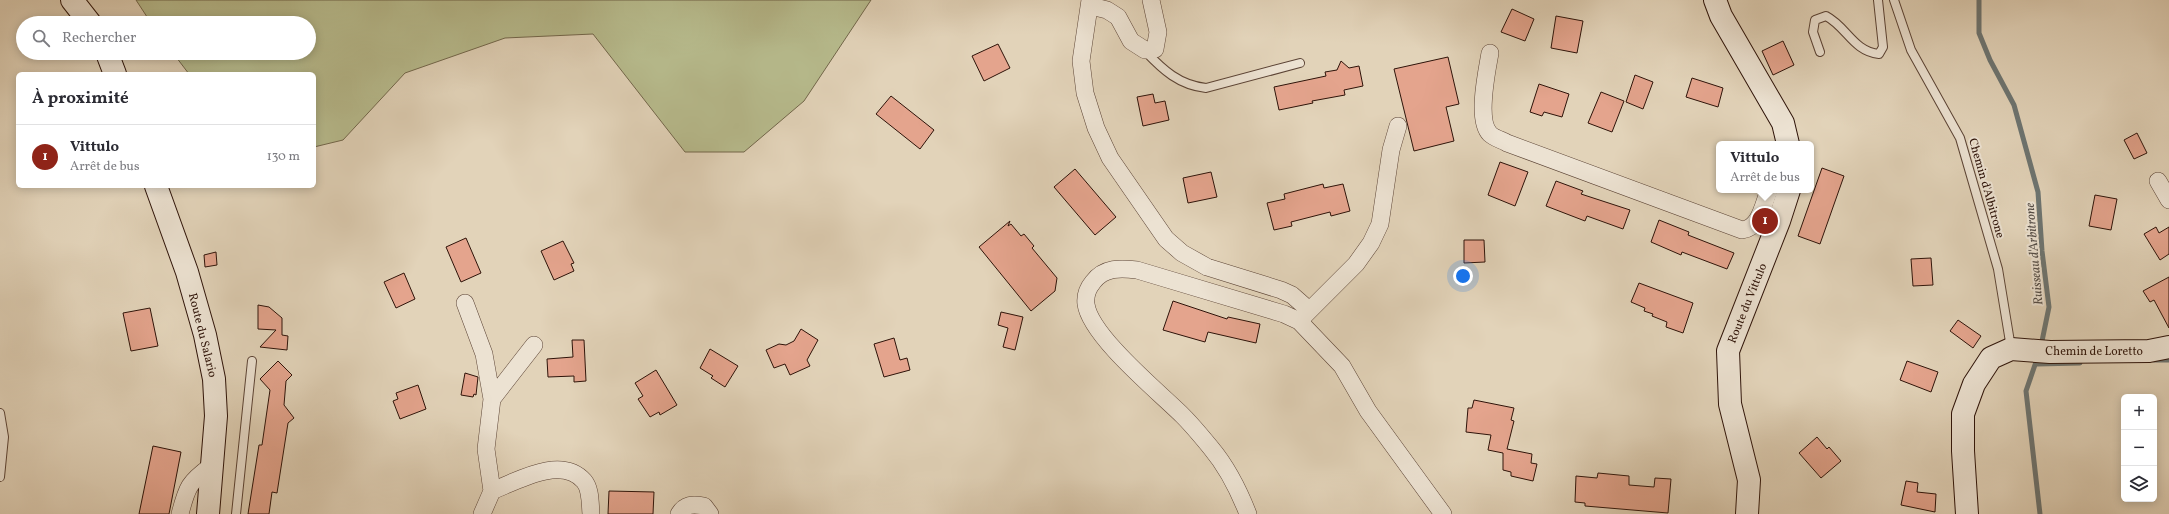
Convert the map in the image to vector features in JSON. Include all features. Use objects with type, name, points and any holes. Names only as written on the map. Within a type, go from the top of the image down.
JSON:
[{"type":"street","points":[[72,0],[85,16]]},
{"type":"street","points":[[1151,0],[1158,32],[1156,49],[1145,50],[1131,41],[1118,17],[1091,3],[1086,24],[1081,61],[1085,93],[1096,128],[1110,158],[1166,239],[1182,253],[1207,266],[1292,296],[1304,316],[1342,366],[1368,411],[1443,514]]},
{"type":"street","points":[[1715,0],[1721,16],[1783,123],[1787,141]]},
{"type":"street","points":[[1490,53],[1483,105],[1486,126],[1490,134],[1507,143],[1742,230],[1749,229],[1756,223],[1768,193]]},
{"type":"street","points":[[110,60],[114,72]]},
{"type":"street","points":[[1304,316],[1356,264],[1371,243],[1380,224],[1391,150],[1398,126]]},
{"type":"street","points":[[2158,181],[2169,200]]},
{"type":"street","name":"Route du Salario","points":[[157,188],[187,272],[206,335],[213,372],[216,416],[208,514]]},
{"type":"street","name":"Route du Vittulo","points":[[1746,514],[1749,480],[1730,404],[1728,351],[1780,221],[1788,193]]},
{"type":"street","points":[[1248,514],[1237,487],[1212,449],[1184,417],[1119,354],[1096,327],[1086,305],[1088,289],[1096,278],[1107,271],[1120,268],[1137,270],[1284,314],[1304,316]]},
{"type":"street","points":[[465,303],[484,354],[492,399],[486,448],[492,491],[482,514]]},
{"type":"street","points":[[492,399],[534,345]]},
{"type":"street","name":"Chemin de Loretto","points":[[2019,349],[2050,352],[2149,351],[2169,348]]},
{"type":"street","points":[[1966,514],[1963,414],[1974,384],[1991,358],[2019,349]]},
{"type":"street","points":[[180,514],[185,495],[192,480],[212,466]]},
{"type":"street","points":[[492,491],[534,474],[558,469],[573,474],[585,481],[590,494],[591,514]]},
{"type":"street","points":[[679,514],[682,510],[692,504],[704,506],[710,514]]},
{"type":"lane","points":[[1820,52],[1813,32],[1815,20],[1826,16],[1836,22],[1854,43],[1867,53],[1878,54],[1884,47],[1878,0]]},
{"type":"lane","name":"Chemin d'Albitrone","points":[[1894,0],[1911,50],[1960,138],[1998,269],[2019,349]]},
{"type":"lane","points":[[1145,50],[1163,70],[1192,86],[1206,88],[1300,63]]},
{"type":"lane","points":[[236,514],[252,361]]},
{"type":"lane","points":[[0,413],[4,437],[0,477]]},
{"type":"green space","points":[[136,0],[871,0],[804,101],[744,152],[685,152],[593,34],[505,38],[405,73],[343,140],[316,147],[316,72],[187,72],[178,60],[316,60],[316,16],[146,16]]},
{"type":"building","points":[[1512,9],[1534,19],[1525,41],[1501,32]]},
{"type":"building","points":[[1556,16],[1583,21],[1577,53],[1551,48]]},
{"type":"building","points":[[1783,41],[1794,65],[1773,75],[1762,51]]},
{"type":"building","points":[[998,44],[1010,68],[984,81],[972,56]]},
{"type":"building","points":[[1448,57],[1459,104],[1446,107],[1454,141],[1414,151],[1394,69]]},
{"type":"building","points":[[1341,61],[1349,68],[1359,66],[1363,86],[1344,90],[1345,95],[1312,101],[1313,103],[1279,110],[1274,87],[1326,76],[1325,72],[1337,70]]},
{"type":"building","points":[[1635,75],[1653,82],[1643,109],[1626,102]]},
{"type":"building","points":[[1692,78],[1723,88],[1718,107],[1686,97]]},
{"type":"building","points":[[1539,84],[1569,94],[1562,117],[1544,112],[1542,116],[1530,112]]},
{"type":"building","points":[[1601,92],[1624,101],[1612,132],[1588,123]]},
{"type":"building","points":[[1153,94],[1155,103],[1165,101],[1169,120],[1143,126],[1137,97]]},
{"type":"building","points":[[891,96],[934,130],[920,149],[876,114]]},
{"type":"building","points":[[2137,133],[2147,153],[2134,159],[2124,140]]},
{"type":"building","points":[[1500,162],[1528,172],[1515,206],[1488,195]]},
{"type":"building","points":[[1822,168],[1844,176],[1820,244],[1798,236]]},
{"type":"building","points":[[1075,169],[1116,217],[1095,235],[1054,187]]},
{"type":"building","points":[[1211,172],[1217,197],[1188,203],[1183,178]]},
{"type":"building","points":[[1556,181],[1583,191],[1581,194],[1630,210],[1623,229],[1587,216],[1585,221],[1546,206]]},
{"type":"building","points":[[1323,184],[1324,188],[1343,184],[1350,211],[1331,216],[1330,212],[1291,222],[1292,226],[1274,230],[1267,203],[1285,199],[1284,194]]},
{"type":"building","points":[[2095,195],[2117,199],[2111,230],[2089,226]]},
{"type":"building","points":[[1659,220],[1689,232],[1688,235],[1734,253],[1727,269],[1682,252],[1681,255],[1651,242]]},
{"type":"building","points":[[1010,221],[1008,226],[1011,224],[1021,236],[1024,234],[1034,246],[1032,248],[1057,278],[1055,291],[1031,311],[979,247]]},
{"type":"building","points":[[2156,227],[2159,233],[2169,227],[2169,254],[2160,260],[2144,234]]},
{"type":"building","points":[[466,238],[481,273],[461,282],[446,247]]},
{"type":"building","points":[[1464,240],[1484,240],[1485,262],[1464,263]]},
{"type":"building","points":[[563,241],[574,263],[571,264],[574,271],[554,280],[541,251]]},
{"type":"building","points":[[216,252],[217,265],[205,267],[204,255]]},
{"type":"building","points":[[1931,258],[1933,285],[1913,286],[1911,259]]},
{"type":"building","points":[[404,273],[415,299],[396,308],[384,282]]},
{"type":"building","points":[[2169,277],[2169,328],[2154,300],[2150,302],[2143,291]]},
{"type":"building","points":[[1639,283],[1693,303],[1683,333],[1666,327],[1667,322],[1652,316],[1653,314],[1644,311],[1645,308],[1631,302]]},
{"type":"building","points":[[1173,301],[1227,319],[1228,317],[1260,324],[1256,343],[1208,332],[1205,342],[1163,330]]},
{"type":"building","points":[[258,305],[269,307],[282,318],[282,335],[288,336],[287,350],[260,347],[276,330],[258,329]]},
{"type":"building","points":[[150,308],[158,346],[131,351],[123,313]]},
{"type":"building","points":[[1001,312],[1023,317],[1015,350],[1003,347],[1008,328],[998,325]]},
{"type":"building","points":[[1958,320],[1981,336],[1973,348],[1950,331]]},
{"type":"building","points":[[801,329],[818,340],[807,360],[810,366],[790,375],[785,364],[774,368],[766,350],[779,344],[786,345],[794,341]]},
{"type":"building","points":[[894,338],[900,360],[907,358],[910,370],[884,377],[874,344]]},
{"type":"building","points":[[572,340],[584,340],[586,381],[574,382],[574,376],[548,377],[547,359],[573,357]]},
{"type":"building","points":[[710,349],[738,366],[725,387],[711,378],[713,376],[700,368]]},
{"type":"building","points":[[278,361],[292,375],[286,381],[284,405],[294,418],[288,423],[277,493],[272,492],[269,514],[248,514],[259,445],[262,445],[270,390],[260,379]]},
{"type":"building","points":[[1907,361],[1938,372],[1931,392],[1900,380]]},
{"type":"building","points":[[656,370],[677,405],[660,415],[659,412],[650,417],[638,399],[643,396],[635,383]]},
{"type":"building","points":[[465,373],[478,377],[476,395],[474,394],[473,397],[461,395]]},
{"type":"building","points":[[418,385],[426,409],[400,419],[393,401],[398,399],[396,393]]},
{"type":"building","points":[[1474,400],[1514,408],[1511,420],[1514,421],[1507,449],[1532,454],[1531,463],[1537,464],[1533,481],[1511,476],[1511,472],[1503,470],[1503,453],[1488,450],[1491,435],[1466,432],[1468,408],[1472,408]]},
{"type":"building","points":[[1817,437],[1827,449],[1829,447],[1841,461],[1821,478],[1799,453]]},
{"type":"building","points":[[153,446],[181,452],[169,514],[139,514]]},
{"type":"building","points":[[1598,473],[1629,476],[1629,485],[1654,487],[1655,478],[1671,479],[1668,513],[1585,506],[1585,503],[1575,502],[1576,476],[1597,478]]},
{"type":"building","points":[[1906,481],[1918,483],[1917,492],[1936,494],[1935,512],[1901,505]]},
{"type":"building","points":[[609,491],[654,492],[653,514],[608,514]]},
{"type":"waterway","name":"Ruisseau d'Arbitrone","points":[[1979,0],[1979,33],[1990,60],[2014,105],[2038,192],[2042,251],[2049,307],[2041,346]]},
{"type":"waterway","name":"Ruisseau d'Arbitrone","points":[[2038,356],[2026,391],[2040,514]]},
{"type":"waterway","points":[[2154,360],[2169,360]]},
{"type":"waterway","points":[[2037,364],[2080,363]]},
{"type":"place","name":"Vittulo","points":[[1765,221]]}]
